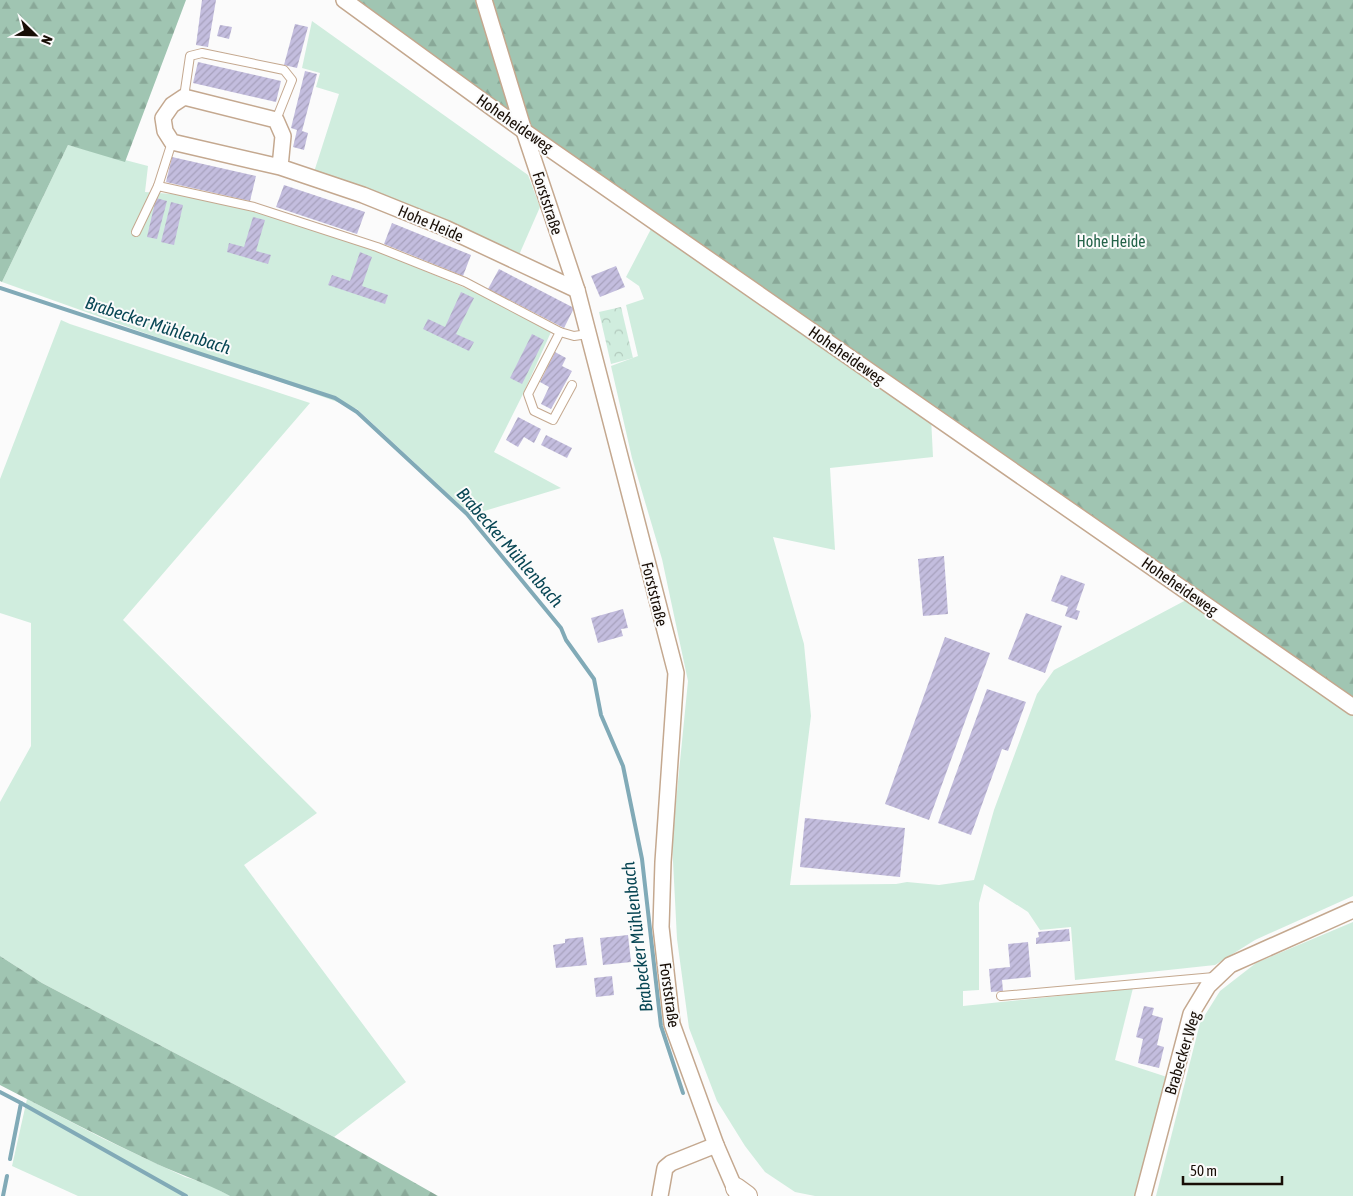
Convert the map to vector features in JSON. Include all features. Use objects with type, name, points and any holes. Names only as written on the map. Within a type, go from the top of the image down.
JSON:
[{"type":"street","name":"Hoheheideweg","points":[[344,0],[524,130],[1353,707]]},
{"type":"street","name":"Forststraße","points":[[484,0],[524,130],[577,290],[676,673],[663,862],[661,927],[672,1024],[716,1146],[740,1193]]},
{"type":"street","points":[[172,142],[165,131],[162,118],[172,105],[184,97],[276,120],[283,136],[280,167]]},
{"type":"street","name":"Hohe Heide","points":[[172,142],[280,167],[363,195],[445,228],[577,290]]},
{"type":"street","name":"Brabecker Weg","points":[[1143,1196],[1191,1014],[1208,986],[1230,965],[1353,910]]},
{"type":"street","points":[[660,1196],[665,1168],[671,1163],[716,1146]]},
{"type":"lane","points":[[184,97],[190,56],[202,53],[284,70],[292,80],[276,120]]},
{"type":"lane","points":[[136,232],[158,186],[172,142]]},
{"type":"lane","points":[[158,186],[254,206],[377,247],[465,282],[560,332],[574,336],[588,334]]},
{"type":"lane","points":[[560,332],[528,394],[534,410],[553,420],[572,385]]},
{"type":"lane","points":[[1001,996],[1218,977]]},
{"type":"green space","points":[[0,0],[186,0],[125,162],[68,145],[2,282],[0,281]]},
{"type":"green space","name":"Hohe Heide","points":[[342,0],[1353,0],[1353,700]]},
{"type":"green space","points":[[312,21],[528,175],[540,207],[519,255],[314,172],[339,94],[316,87],[320,73],[302,68]]},
{"type":"green space","points":[[68,145],[148,166],[145,192],[186,195],[271,214],[377,251],[475,292],[551,332],[494,452],[561,488],[471,515],[357,409],[2,282]]},
{"type":"green space","points":[[651,229],[832,354],[931,417],[933,457],[830,468],[835,550],[773,537],[804,644],[811,716],[790,885],[896,884],[907,882],[939,885],[974,880],[994,810],[1037,694],[1054,670],[1188,599],[1353,715],[1353,896],[1255,940],[1215,965],[1075,980],[1071,927],[1040,930],[1028,912],[984,884],[979,903],[979,990],[963,991],[963,1006],[1133,988],[1115,1060],[1167,1077],[1136,1196],[815,1196],[795,1192],[765,1172],[745,1146],[717,1101],[689,1028],[677,939],[672,842],[688,681],[662,559],[632,458],[611,366],[638,356],[626,305],[644,299],[639,286],[626,277]]},
{"type":"green space","points":[[621,307],[633,358],[611,364],[599,312]]},
{"type":"green space","points":[[61,320],[310,403],[123,620],[317,813],[244,865],[406,1082],[334,1137],[42,983],[0,956],[0,802],[31,746],[31,623],[0,613],[0,479]]},
{"type":"green space","points":[[1353,922],[1353,1196],[1156,1196],[1200,1023],[1220,991],[1256,963]]},
{"type":"green space","points":[[0,956],[42,983],[334,1137],[438,1196],[230,1196],[137,1155],[0,1085]]},
{"type":"green space","points":[[27,1099],[102,1138],[185,1177],[208,1184],[230,1196],[78,1196],[12,1166]]},
{"type":"building","points":[[202,0],[216,0],[208,47],[196,45]]},
{"type":"building","points":[[295,24],[308,27],[297,68],[284,65]]},
{"type":"building","points":[[220,25],[232,27],[229,39],[217,36]]},
{"type":"building","points":[[198,62],[281,81],[276,102],[193,83]]},
{"type":"building","points":[[305,71],[317,74],[302,131],[308,133],[304,150],[293,147],[297,130],[291,128]]},
{"type":"building","points":[[172,157],[256,176],[250,201],[166,182]]},
{"type":"building","points":[[284,185],[365,212],[357,234],[276,207]]},
{"type":"building","points":[[156,198],[167,201],[157,239],[147,237]]},
{"type":"building","points":[[171,202],[183,205],[174,245],[161,242]]},
{"type":"building","points":[[253,217],[265,220],[256,251],[271,255],[268,264],[227,252],[229,243],[244,247]]},
{"type":"building","points":[[392,223],[471,255],[463,276],[384,244]]},
{"type":"building","points":[[360,252],[372,257],[362,286],[388,295],[385,304],[328,285],[332,275],[350,281]]},
{"type":"building","points":[[616,266],[625,287],[600,297],[591,276]]},
{"type":"building","points":[[499,269],[574,308],[564,328],[488,289]]},
{"type":"building","points":[[461,292],[474,298],[456,334],[474,342],[469,351],[423,329],[428,319],[445,327]]},
{"type":"building","points":[[532,334],[544,340],[522,384],[510,378]]},
{"type":"building","points":[[555,352],[566,358],[562,366],[572,371],[551,409],[541,404],[549,387],[540,382]]},
{"type":"building","points":[[518,417],[541,429],[534,443],[524,437],[518,447],[506,440]]},
{"type":"building","points":[[546,435],[572,448],[567,458],[541,445]]},
{"type":"building","points":[[944,556],[948,614],[923,616],[918,559]]},
{"type":"building","points":[[1061,575],[1085,584],[1076,610],[1080,611],[1077,620],[1065,616],[1068,607],[1051,601]]},
{"type":"building","points":[[623,609],[628,628],[621,629],[623,636],[598,643],[591,618]]},
{"type":"building","points":[[1026,613],[1062,626],[1045,673],[1008,659]]},
{"type":"building","points":[[945,637],[990,653],[929,820],[885,804]]},
{"type":"building","points":[[987,689],[1026,702],[1008,751],[1002,749],[971,835],[938,823]]},
{"type":"building","points":[[805,818],[905,828],[900,877],[800,867]]},
{"type":"building","points":[[1069,929],[1070,941],[1036,944],[1036,938],[1039,937],[1038,932]]},
{"type":"building","points":[[628,935],[631,962],[603,965],[600,938]]},
{"type":"building","points":[[583,937],[587,965],[556,968],[553,945],[565,943],[565,939]]},
{"type":"building","points":[[1028,942],[1031,977],[1002,980],[1003,991],[991,992],[989,969],[1010,967],[1008,944]]},
{"type":"building","points":[[612,976],[614,995],[596,997],[594,978]]},
{"type":"building","points":[[1144,1006],[1154,1008],[1152,1015],[1163,1018],[1157,1045],[1164,1047],[1159,1068],[1138,1063],[1143,1039],[1136,1037]]},
{"type":"waterway","name":"Brabecker Mühlenbach","points":[[0,288],[335,398],[357,412],[467,514],[561,628],[566,640],[594,679],[601,715],[623,766],[642,859],[661,1026],[683,1093]]},
{"type":"waterway","points":[[0,1092],[21,1103],[10,1159]]},
{"type":"waterway","points":[[21,1103],[186,1196]]},
{"type":"waterway","points":[[3,1196],[7,1176]]}]
